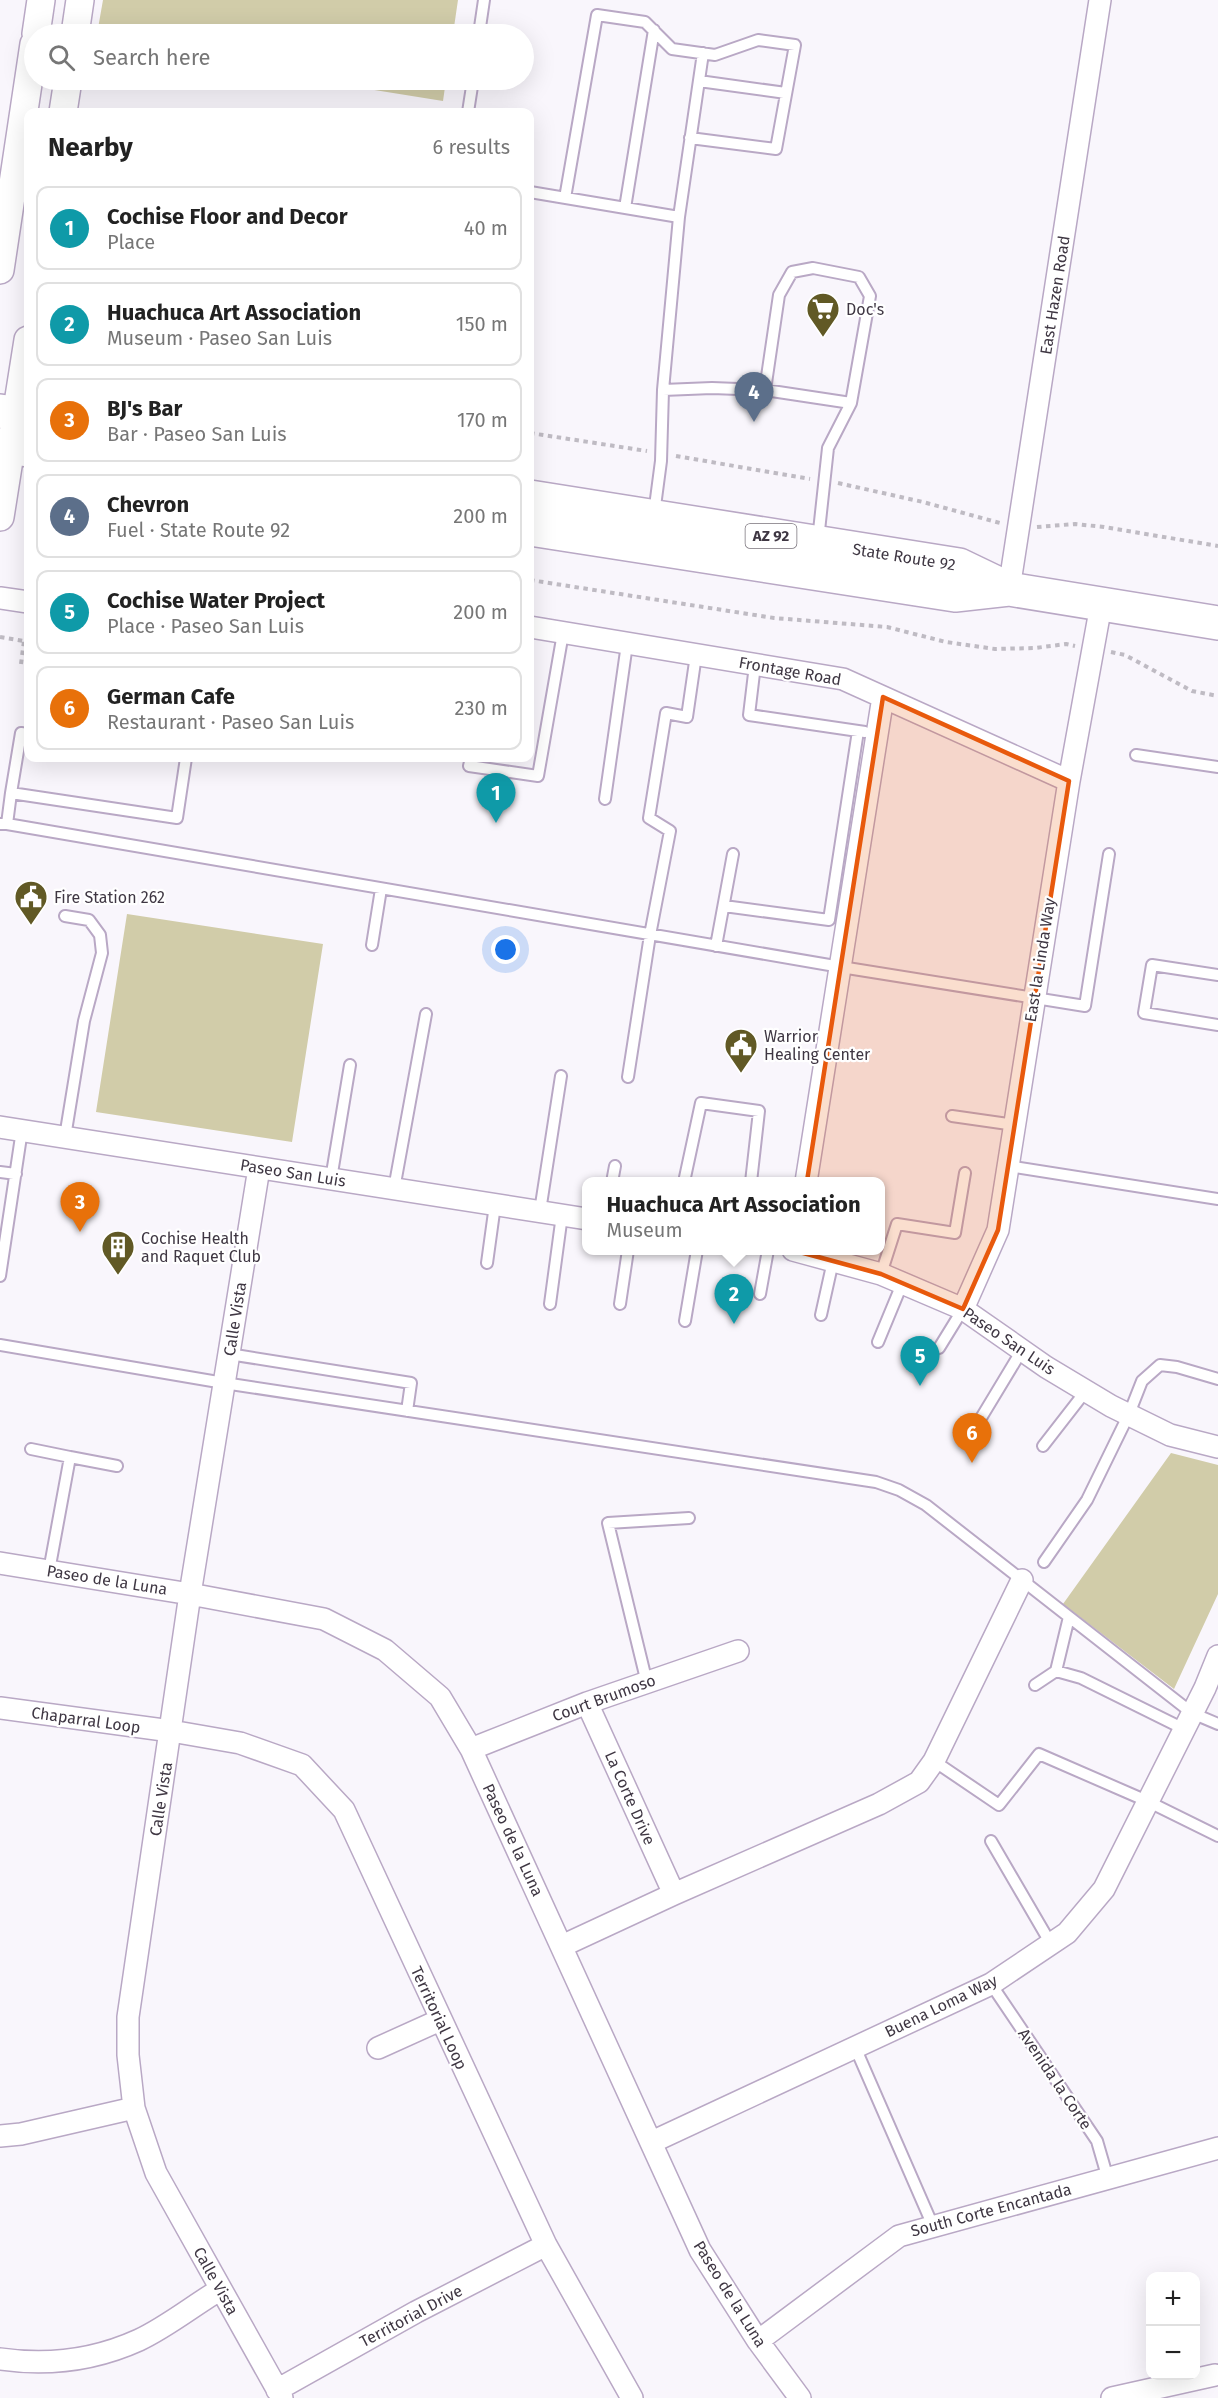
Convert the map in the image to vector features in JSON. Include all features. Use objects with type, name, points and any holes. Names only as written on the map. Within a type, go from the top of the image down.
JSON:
[{"type":"main road","name":"State Route 92","points":[[534,498],[652,532],[955,595],[1009,589]]},
{"type":"main road","name":"State Route 92","points":[[534,528],[652,532],[818,543],[959,565],[1009,589]]},
{"type":"main road","name":"AZ 92","points":[[1009,589],[1218,623]]},
{"type":"street","points":[[37,24],[41,0]]},
{"type":"street","points":[[76,24],[80,0]]},
{"type":"street","name":"East Hazen Road","points":[[1009,589],[1100,0]]},
{"type":"street","points":[[24,108],[27,90]]},
{"type":"street","points":[[64,108],[66,90]]},
{"type":"street","points":[[0,270],[24,110]]},
{"type":"street","points":[[0,517],[14,447],[15,413],[24,362]]},
{"type":"street","points":[[0,598],[24,601]]},
{"type":"street","name":"East la Linda Way","points":[[963,1309],[998,1230],[1069,781],[1101,604]]},
{"type":"street","name":"Frontage Road","points":[[534,628],[843,679],[1069,781]]},
{"type":"street","points":[[811,1177],[841,967],[867,733],[883,697]]},
{"type":"street","name":"Paseo San Luis","points":[[0,1127],[582,1218]]},
{"type":"street","name":"Calle Vista","points":[[259,1168],[190,1594],[128,2017],[128,2055],[134,2108],[156,2174],[280,2394]]},
{"type":"street","name":"Paseo San Luis","points":[[810,1255],[881,1274],[963,1309],[1085,1392],[1170,1435],[1218,1448]]},
{"type":"street","name":"Paseo de la Luna","points":[[0,1563],[190,1594],[324,1619],[385,1650],[440,1697],[471,1749],[700,2250],[758,2341],[800,2398]]},
{"type":"street","points":[[562,1946],[674,1893],[879,1803],[919,1782],[934,1761],[1022,1580]]},
{"type":"street","name":"Court Brumoso","points":[[471,1749],[587,1703],[738,1651]]},
{"type":"street","name":"Buena Loma Way","points":[[652,2142],[991,1984],[1067,1933],[1104,1889],[1216,1667]]},
{"type":"street","name":"La Corte Drive","points":[[587,1703],[674,1893]]},
{"type":"street","name":"Chaparral Loop","points":[[0,1708],[171,1731]]},
{"type":"street","name":"Territorial Loop","points":[[171,1731],[240,1743],[302,1765],[344,1810],[546,2245],[624,2395]]},
{"type":"street","points":[[378,2049],[440,2020]]},
{"type":"street","points":[[0,2136],[21,2134],[134,2108]]},
{"type":"street","name":"South Corte Encantada","points":[[758,2341],[899,2236],[1218,2148]]},
{"type":"street","name":"Territorial Drive","points":[[280,2394],[416,2312],[546,2245]]},
{"type":"street","points":[[0,2359],[64,2362],[104,2353],[140,2339],[221,2289]]},
{"type":"street","points":[[1112,2398],[1217,2376]]},
{"type":"lane","points":[[480,24],[484,0]]},
{"type":"lane","points":[[565,198],[597,15],[645,22],[672,49],[715,55],[758,40],[795,45],[776,149],[690,138]]},
{"type":"lane","points":[[625,208],[654,30]]},
{"type":"lane","points":[[652,532],[661,453],[663,390],[679,217],[703,53]]},
{"type":"lane","points":[[699,81],[786,93]]},
{"type":"lane","points":[[469,108],[471,90]]},
{"type":"lane","points":[[534,193],[679,217]]},
{"type":"lane","points":[[765,390],[779,295],[792,272],[813,268],[859,277],[870,296],[851,403],[828,448],[818,543]]},
{"type":"lane","points":[[663,390],[712,388],[765,390],[851,403]]},
{"type":"lane","points":[[470,762],[469,766],[538,776],[563,633]]},
{"type":"lane","points":[[605,799],[627,644]]},
{"type":"lane","points":[[628,1077],[650,935],[670,831],[649,818],[666,713],[687,717],[696,655]]},
{"type":"lane","points":[[724,906],[829,920],[867,733],[749,715],[755,665]]},
{"type":"lane","points":[[24,733],[21,733],[11,793],[3,824],[650,935],[1085,1006],[1109,854]]},
{"type":"lane","points":[[1136,754],[1218,767]]},
{"type":"lane","points":[[11,793],[177,818],[183,762]]},
{"type":"lane","points":[[716,946],[733,854]]},
{"type":"lane","points":[[372,945],[381,889]]},
{"type":"lane","points":[[65,916],[89,920],[100,935],[102,953],[84,1022],[65,1137]]},
{"type":"lane","points":[[1218,975],[1152,965],[1144,1013],[1218,1025]]},
{"type":"lane","points":[[394,1189],[426,1014]]},
{"type":"lane","points":[[331,1179],[350,1065]]},
{"type":"lane","points":[[540,1212],[561,1076]]},
{"type":"lane","points":[[685,1177],[701,1102],[759,1111],[752,1177]]},
{"type":"lane","points":[[952,1116],[1015,1125]]},
{"type":"lane","points":[[0,1276],[22,1130]]},
{"type":"lane","points":[[613,1177],[615,1166]]},
{"type":"lane","points":[[1008,1166],[1218,1199]]},
{"type":"lane","points":[[0,1172],[16,1174]]},
{"type":"lane","points":[[881,1274],[897,1224],[955,1233],[965,1173]]},
{"type":"lane","points":[[487,1263],[495,1205]]},
{"type":"lane","points":[[550,1304],[562,1215]]},
{"type":"lane","points":[[620,1304],[627,1255]]},
{"type":"lane","points":[[686,1321],[696,1255]]},
{"type":"lane","points":[[760,1294],[767,1255]]},
{"type":"lane","points":[[821,1315],[833,1261]]},
{"type":"lane","points":[[878,1342],[902,1284]]},
{"type":"lane","points":[[939,1348],[963,1309]]},
{"type":"lane","points":[[0,1345],[224,1383],[876,1482],[899,1490],[926,1505],[1069,1617],[1188,1721]]},
{"type":"lane","points":[[981,1418],[1022,1350]]},
{"type":"lane","points":[[229,1354],[411,1383],[407,1411]]},
{"type":"lane","points":[[1044,1562],[1087,1500],[1129,1414],[1142,1381],[1160,1365],[1177,1367],[1218,1379]]},
{"type":"lane","points":[[1043,1446],[1085,1392]]},
{"type":"lane","points":[[31,1449],[117,1466]]},
{"type":"lane","points":[[49,1571],[70,1457]]},
{"type":"lane","points":[[646,1683],[608,1523],[689,1518]]},
{"type":"lane","points":[[1035,1685],[1056,1671],[1069,1617]]},
{"type":"lane","points":[[1056,1671],[1081,1678],[1188,1721],[1218,1724]]},
{"type":"lane","points":[[934,1761],[999,1805],[1039,1754],[1147,1801],[1218,1836]]},
{"type":"lane","points":[[991,1841],[1051,1944]]},
{"type":"lane","name":"Avenida la Corte","points":[[991,1984],[1097,2141],[1108,2179]]},
{"type":"lane","points":[[855,2047],[933,2226]]},
{"type":"path","points":[[534,434],[825,481],[923,502],[992,522],[1042,527],[1075,524],[1104,526],[1218,546]]},
{"type":"path","points":[[534,581],[774,618],[887,627],[946,642],[995,649],[1035,648],[1066,644],[1125,655],[1192,691],[1218,696]]},
{"type":"path","points":[[0,637],[24,640]]},
{"type":"path","points":[[21,664],[24,650]]},
{"type":"highlighted area","points":[[883,697],[1069,781],[998,1230],[963,1309],[881,1274],[796,1251]]},
{"type":"shaded area","points":[[103,0],[458,0],[454,24],[99,24]]},
{"type":"shaded area","points":[[374,90],[445,90],[443,101]]},
{"type":"shaded area","points":[[127,914],[323,944],[292,1142],[96,1112]]},
{"type":"shaded area","points":[[1171,1453],[1218,1465],[1218,1594],[1174,1689],[1063,1604]]},
{"type":"place","name":"Doc's","points":[[823,338]]},
{"type":"place","name":"Chevron","points":[[754,422]]},
{"type":"place","name":"Cochise Floor and Decor","points":[[496,823]]},
{"type":"place","name":"Fire Station 262","points":[[31,926]]},
{"type":"place","name":"Warrior Healing Center","points":[[741,1074]]},
{"type":"place","name":"BJ's Bar","points":[[80,1232]]},
{"type":"place","name":"Cochise Health and Raquet Club","points":[[118,1276]]},
{"type":"place","name":"Huachuca Art Association","points":[[734,1324]]},
{"type":"place","name":"Cochise Water Project","points":[[920,1386]]},
{"type":"place","name":"German Cafe","points":[[972,1463]]}]
